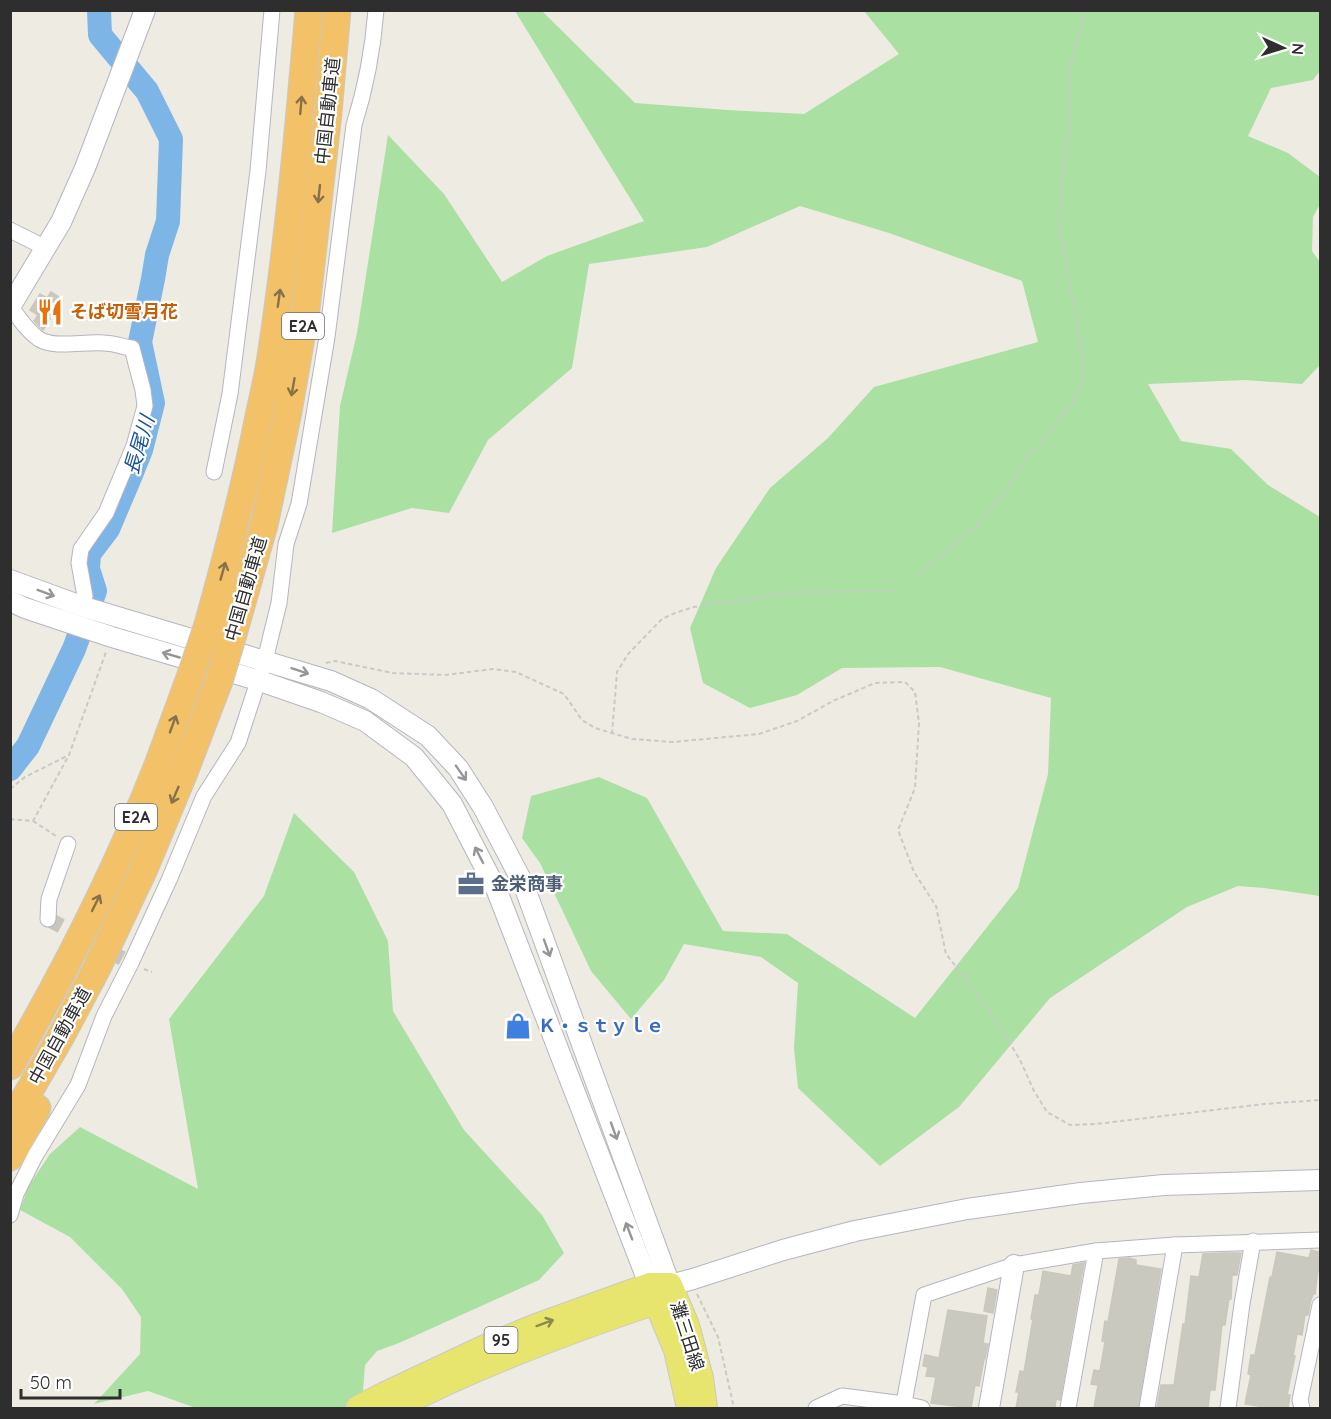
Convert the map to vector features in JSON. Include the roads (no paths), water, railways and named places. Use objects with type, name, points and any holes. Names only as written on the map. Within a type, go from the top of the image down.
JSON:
[{"type":"highway","name":"中国自動車道","points":[[10,1066],[70,956],[132,826],[158,765],[207,628],[230,547],[248,475],[270,364],[300,115],[309,10]]},
{"type":"highway","name":"中国自動車道","points":[[10,1124],[62,1036],[144,869],[219,681],[233,634],[264,525],[288,412],[306,309],[337,10]]},
{"type":"highway","points":[[10,1157],[95,996],[144,869]]},
{"type":"highway","points":[[10,1038],[70,956]]},
{"type":"main road","name":"95","points":[[358,1408],[485,1347],[536,1326],[667,1288]]},
{"type":"main road","name":"95","points":[[395,1408],[468,1372],[667,1288]]},
{"type":"main road","name":"灘三田線","points":[[667,1288],[676,1350],[689,1408]]},
{"type":"main road","name":"灘三田線","points":[[667,1288],[687,1325],[701,1377],[705,1408]]},
{"type":"street","points":[[81,606],[85,596],[79,563],[81,549],[106,513],[134,446],[145,406],[144,390],[132,348],[105,342],[49,343],[39,339],[25,326],[11,307],[61,222],[85,168],[145,10]]},
{"type":"street","points":[[214,472],[230,394],[248,253],[258,171],[272,10]]},
{"type":"street","points":[[10,1215],[16,1194],[35,1156],[78,1085],[104,1016],[131,963],[204,796],[238,743],[265,660],[279,603],[286,544],[299,504],[306,464],[327,337],[354,124],[363,95],[374,35],[376,10]]},
{"type":"street","points":[[10,230],[46,248]]},
{"type":"street","points":[[10,580],[81,606],[330,681],[371,699],[428,736],[458,768],[483,807],[523,883],[667,1288]]},
{"type":"street","points":[[10,601],[70,624],[257,680],[321,702],[365,722],[414,757],[452,804],[497,891],[667,1288]]},
{"type":"street","points":[[48,918],[48,899],[68,844]]},
{"type":"street","points":[[667,1288],[783,1250],[844,1234],[967,1209],[1081,1193],[1164,1185],[1320,1180]]},
{"type":"street","points":[[904,1406],[924,1295],[1014,1265],[1096,1251],[1253,1241],[1320,1240]]},
{"type":"street","points":[[1227,1408],[1253,1241]]},
{"type":"street","points":[[1147,1408],[1175,1245]]},
{"type":"street","points":[[1068,1408],[1096,1251]]},
{"type":"street","points":[[989,1408],[1014,1265]]},
{"type":"street","points":[[1302,1408],[1300,1400],[1320,1305]]},
{"type":"street","points":[[816,1408],[842,1396],[922,1408]]},
{"type":"waterway","name":"長尾川","points":[[10,769],[28,746],[74,649],[95,591],[88,569],[89,554],[108,529],[128,482],[141,450],[153,403],[140,342],[157,255],[168,221],[171,139],[147,91],[100,35],[99,10]]},
{"type":"tunnel","points":[[48,919],[131,963]]},
{"type":"place","name":"そば切雪月花","points":[[50,312]]},
{"type":"place","name":"金栄商事","points":[[471,884]]},
{"type":"place","name":"Ｋ・ｓｔｙｌｅ","points":[[518,1026]]}]
